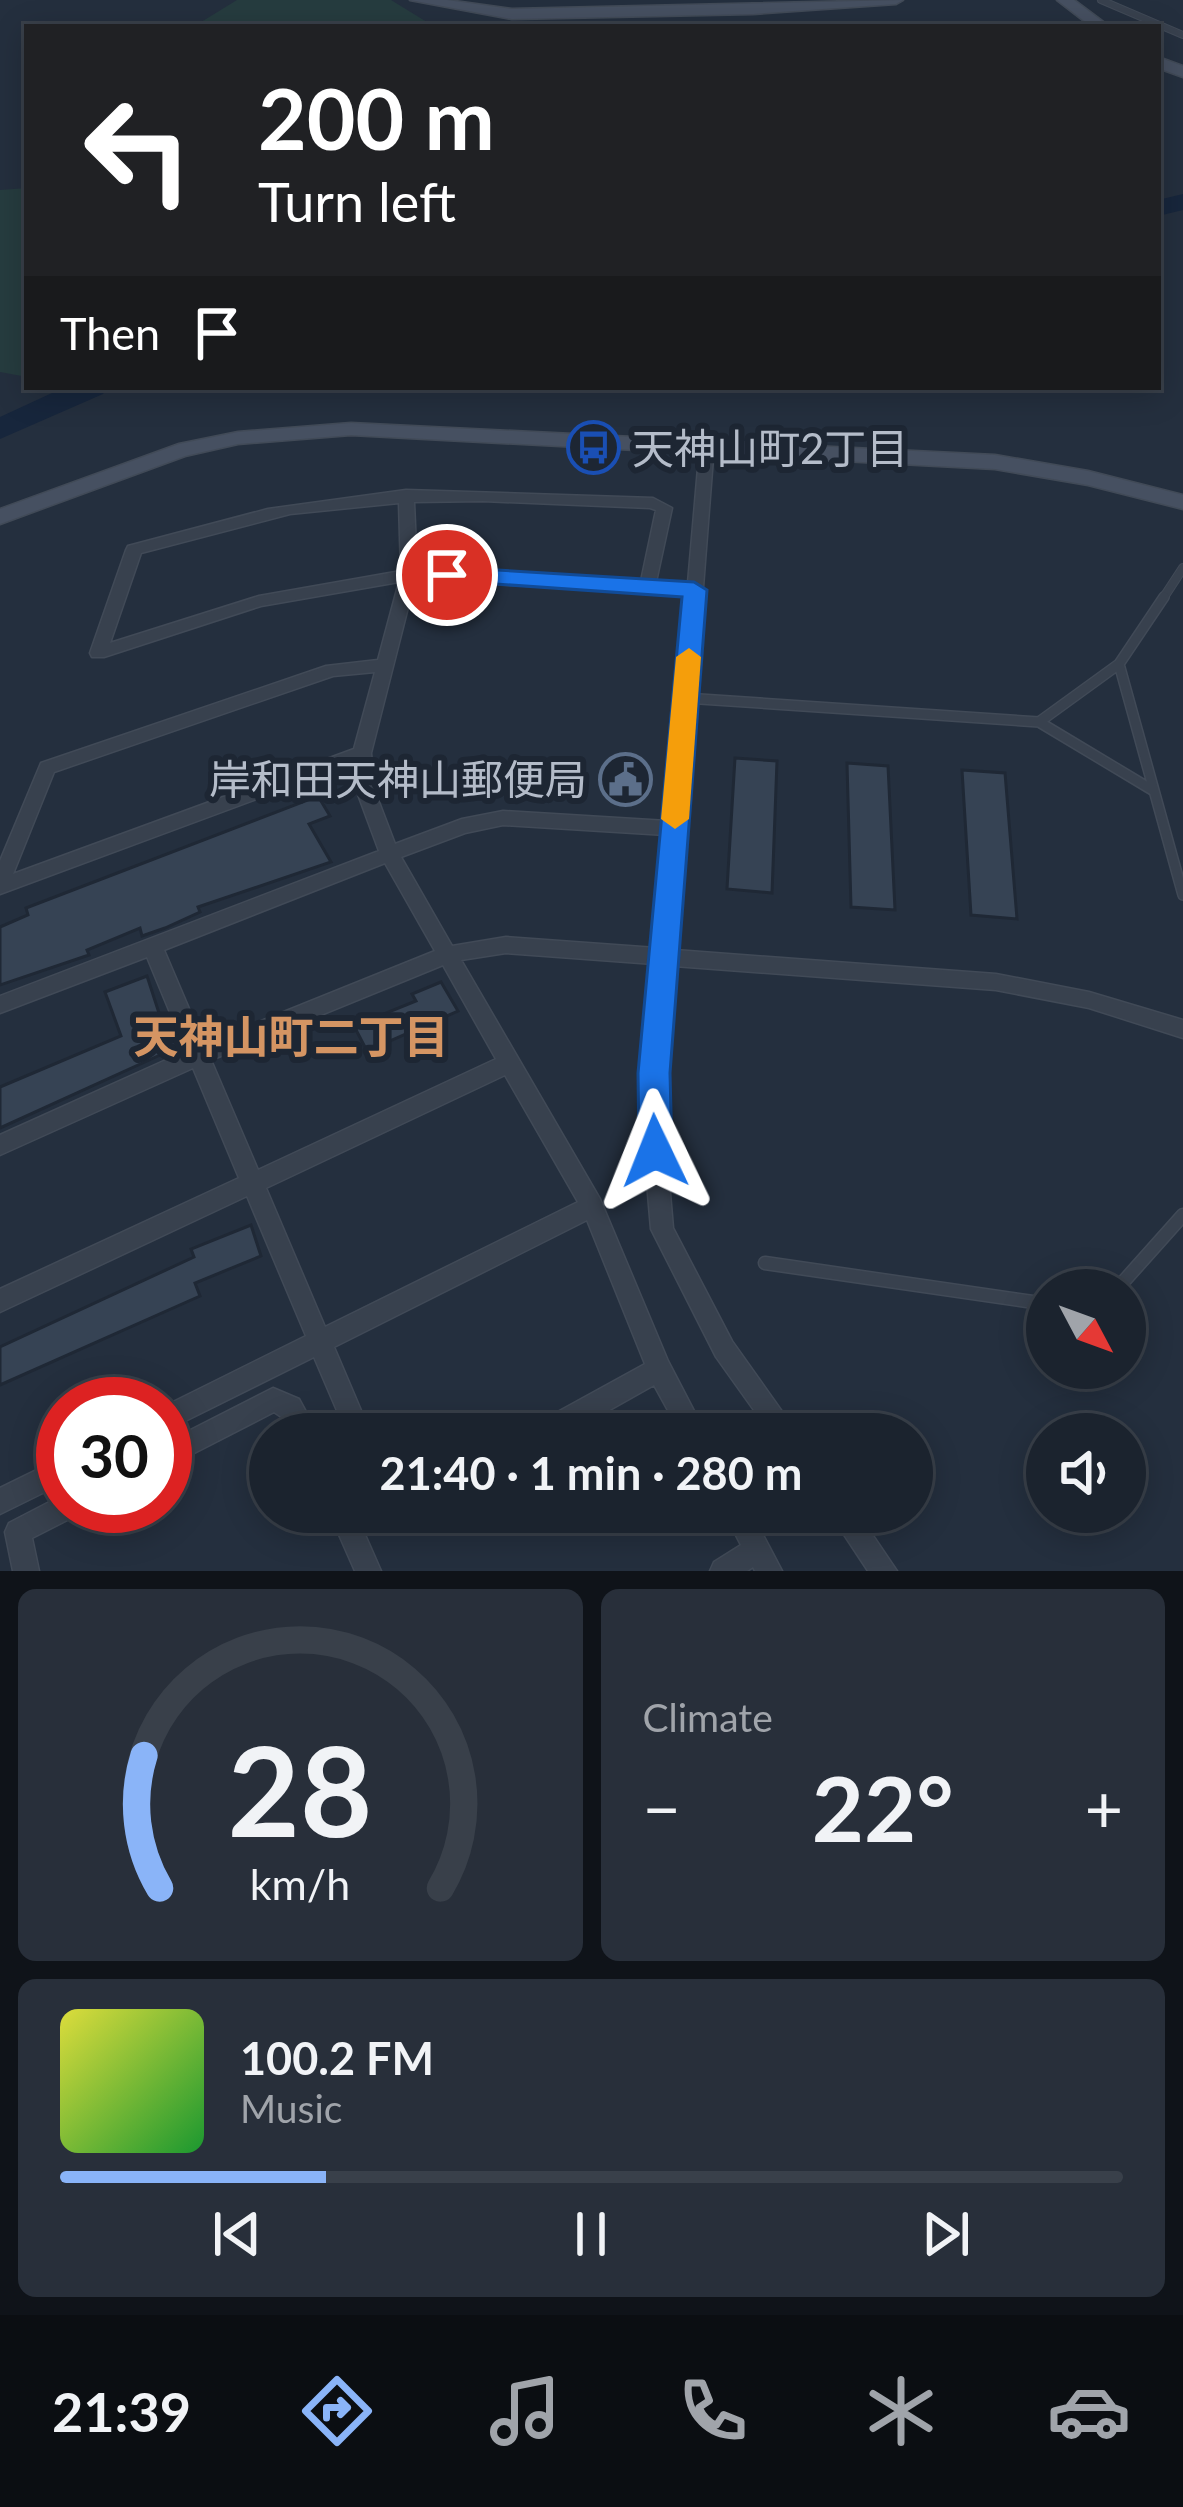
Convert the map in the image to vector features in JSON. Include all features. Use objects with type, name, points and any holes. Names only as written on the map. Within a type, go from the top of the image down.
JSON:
[{"type":"street","points":[[416,0],[484,12],[541,14],[753,10],[896,0]]},
{"type":"street","points":[[1064,0],[1098,24]]},
{"type":"street","points":[[0,517],[178,451],[288,432],[412,429],[995,462],[1088,478],[1183,502]]},
{"type":"street","points":[[706,445],[652,1112],[662,1228],[724,1348],[771,1413]]},
{"type":"street","points":[[649,584],[664,508],[652,503],[406,495],[252,517],[134,550],[98,653],[259,601],[409,574],[694,590]]},
{"type":"street","points":[[406,495],[409,574],[362,753],[365,789],[389,853],[592,1206],[658,1369],[682,1413]]},
{"type":"street","points":[[0,885],[47,768],[332,670],[386,664]]},
{"type":"street","points":[[0,885],[362,753]]},
{"type":"street","points":[[0,1005],[462,826],[503,818],[674,828]]},
{"type":"street","points":[[0,1145],[200,1055],[450,954],[506,945],[996,982],[1089,1000],[1183,1029]]},
{"type":"street","points":[[152,946],[349,1413]]},
{"type":"street","points":[[0,1300],[511,1062]]},
{"type":"street","points":[[192,1406],[592,1206]]},
{"type":"street","points":[[580,1413],[658,1369]]},
{"type":"street","points":[[192,1442],[273,1400],[287,1402],[296,1413]]},
{"type":"street","points":[[0,1501],[36,1483]]},
{"type":"street","points":[[26,1571],[18,1532],[36,1523]]},
{"type":"street","points":[[351,1533],[368,1571]]},
{"type":"street","points":[[723,1571],[763,1560],[748,1533]]},
{"type":"street","points":[[857,1533],[884,1571]]},
{"type":"lane","points":[[1101,0],[1157,24]]},
{"type":"lane","points":[[1039,722],[1119,664],[1182,567]]},
{"type":"lane","points":[[1119,664],[1183,895]]},
{"type":"lane","points":[[685,698],[1039,722],[1154,791]]},
{"type":"lane","points":[[1135,1269],[1183,1215]]},
{"type":"lane","points":[[765,1263],[1026,1301]]},
{"type":"green space","points":[[237,0],[391,0],[430,24],[198,24]]},
{"type":"green space","points":[[24,188],[24,376],[0,372],[0,190]]},
{"type":"building","points":[[735,758],[777,761],[772,893],[727,889]]},
{"type":"building","points":[[847,763],[888,766],[895,910],[851,907]]},
{"type":"building","points":[[962,770],[1005,773],[1017,919],[971,915]]},
{"type":"building","points":[[318,796],[330,816],[309,824],[331,862],[198,907],[200,912],[142,936],[140,928],[87,950],[89,955],[0,985],[0,927],[28,915],[26,908]]},
{"type":"building","points":[[147,976],[171,1050],[0,1128],[0,1087],[121,1036],[105,992]]},
{"type":"building","points":[[441,982],[458,1011],[367,1051],[354,1026],[416,1001],[412,994]]},
{"type":"building","points":[[251,1225],[261,1256],[195,1283],[200,1296],[0,1385],[0,1347],[194,1257],[191,1249]]},
{"type":"waterway","points":[[1161,207],[1183,202]]},
{"type":"waterway","points":[[0,429],[85,390]]},
{"type":"slow traffic","points":[[675,819],[689,657]]},
{"type":"place","name":"天神山町2丁目","points":[[593,448]]},
{"type":"place","name":"岸和田天神山郵便局","points":[[626,779]]},
{"type":"district","name":"天神山町二丁目","points":[[291,1036]]},
{"type":"route","points":[[447,575],[694,590],[654,1073],[655,1151]]}]
